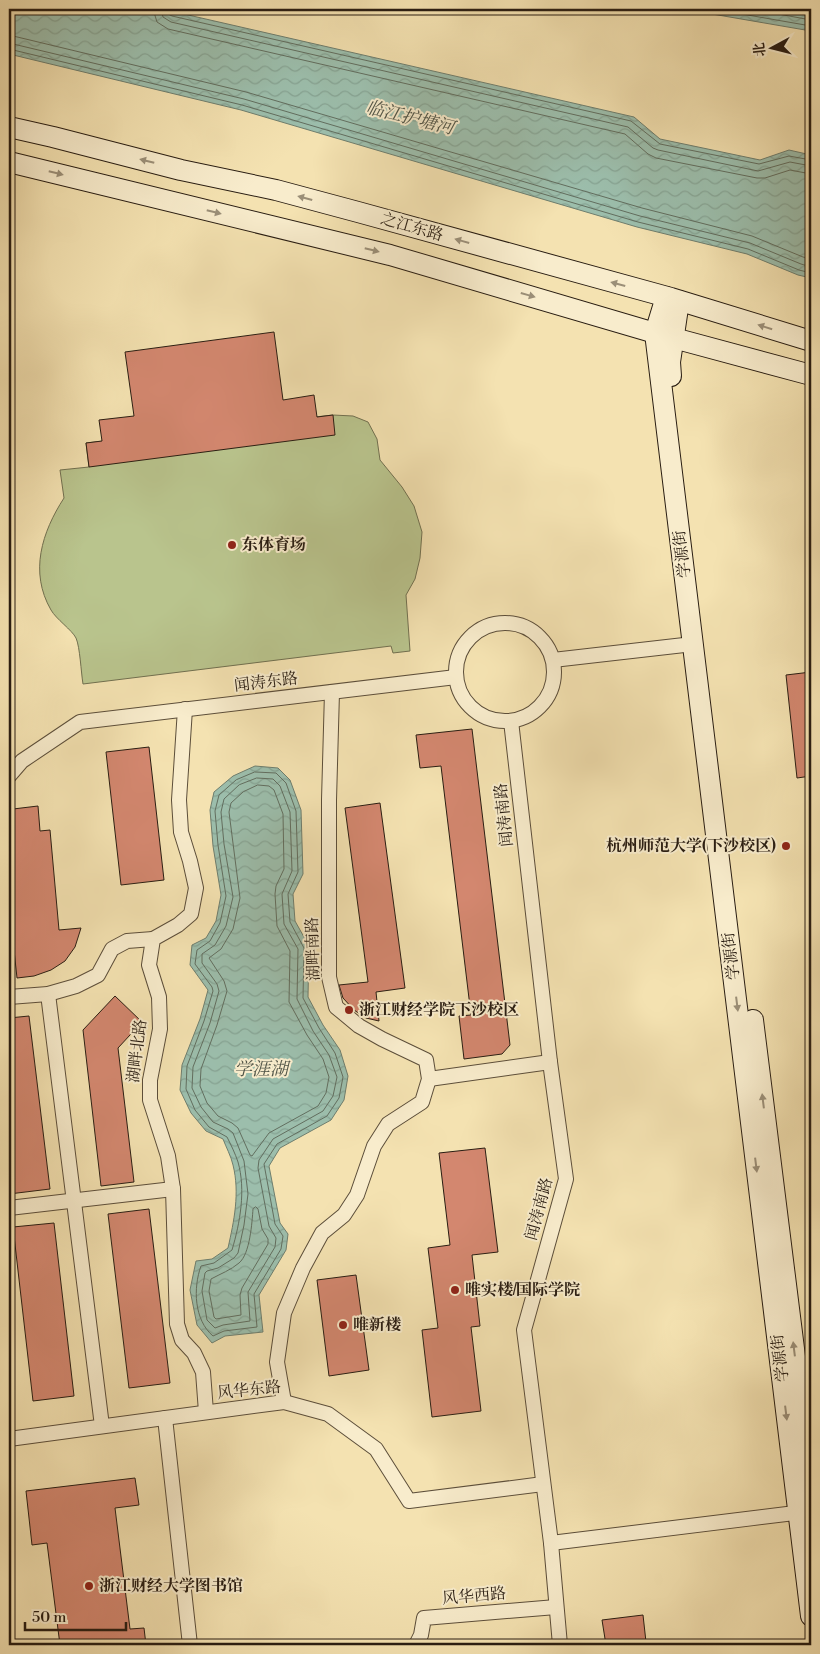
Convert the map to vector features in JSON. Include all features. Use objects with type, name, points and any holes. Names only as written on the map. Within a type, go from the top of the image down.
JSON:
[{"type":"main road","name":"之江东路","points":[[9,127],[181,170],[276,190],[672,299],[811,341]]},
{"type":"main road","name":"之江东路","points":[[9,162],[390,254],[664,335],[811,375]]},
{"type":"main road","name":"学源街","points":[[672,299],[664,335],[693,644],[805,1512],[811,1616]]},
{"type":"main road","points":[[664,335],[670,362],[811,1484]]},
{"type":"street","points":[[505,622],[521,625],[536,632],[547,645],[553,660],[554,677],[550,693],[540,706],[527,716],[511,721],[496,720],[481,715],[469,705],[460,692],[456,677],[457,661],[463,646],[474,633],[489,625],[505,622]]},
{"type":"street","points":[[553,660],[693,644]]},
{"type":"street","name":"闻涛东路","points":[[9,776],[22,761],[80,722],[456,677]]},
{"type":"street","name":"湖畔南路","points":[[332,692],[329,800],[330,977],[336,1007],[359,1026],[426,1060],[429,1079]]},
{"type":"street","points":[[9,997],[48,994],[76,986],[98,975],[112,949],[127,940],[153,940],[178,926],[191,914],[196,888],[181,832],[179,800],[185,709]]},
{"type":"street","name":"闻涛南路","points":[[511,721],[550,1062],[566,1180],[524,1330],[551,1543],[560,1645]]},
{"type":"street","name":"湖畔北路","points":[[153,940],[149,965],[159,997],[160,1029],[150,1080],[150,1100],[168,1156],[173,1189],[177,1324],[182,1340],[194,1353],[202,1372],[206,1412]]},
{"type":"street","points":[[48,994],[102,1426]]},
{"type":"street","points":[[284,1402],[277,1362],[284,1313],[303,1268],[322,1234],[344,1215],[357,1195],[374,1146],[388,1124],[422,1102],[429,1079],[550,1062]]},
{"type":"street","points":[[9,1208],[173,1189]]},
{"type":"street","name":"风华东路","points":[[9,1438],[284,1402],[328,1414],[376,1449],[408,1501],[543,1484]]},
{"type":"street","points":[[165,1418],[190,1645]]},
{"type":"street","points":[[551,1543],[805,1512]]},
{"type":"street","name":"风华西路","points":[[416,1645],[421,1635],[424,1618],[556,1607]]},
{"type":"green space","name":"东体育场","points":[[333,415],[353,416],[368,422],[377,439],[380,460],[402,487],[414,506],[422,532],[420,558],[415,579],[406,595],[410,651],[393,653],[391,646],[83,684],[76,638],[51,610],[44,596],[41,581],[40,567],[44,538],[64,498],[60,470],[89,467],[86,443]]},
{"type":"water","name":"临江护塘河","points":[[9,9],[162,9],[634,117],[660,139],[760,160],[789,150],[811,155],[811,278],[798,275],[747,254],[637,227],[241,110],[9,54]]},
{"type":"water","points":[[683,9],[811,9],[811,31]]},
{"type":"water","name":"学涯湖","points":[[255,766],[278,768],[290,780],[301,810],[303,874],[293,894],[295,921],[309,946],[308,997],[323,1025],[340,1050],[348,1076],[344,1100],[331,1120],[280,1148],[269,1166],[280,1223],[288,1234],[286,1250],[259,1295],[263,1332],[225,1336],[212,1343],[197,1325],[190,1290],[196,1261],[212,1259],[228,1248],[235,1207],[235,1175],[231,1158],[223,1139],[206,1131],[191,1113],[180,1090],[182,1065],[200,1019],[208,990],[190,965],[192,945],[206,938],[216,921],[221,895],[213,846],[210,810],[214,792],[233,776]]},
{"type":"building","points":[[274,332],[283,400],[314,395],[317,417],[333,415],[335,435],[89,467],[86,443],[102,441],[99,420],[134,416],[125,352]]},
{"type":"building","points":[[811,672],[811,776],[797,778],[786,675]]},
{"type":"building","points":[[472,729],[510,1045],[502,1054],[464,1059],[459,1016],[471,1015],[441,766],[420,768],[416,735]]},
{"type":"building","points":[[149,747],[164,880],[121,885],[106,752]]},
{"type":"building","points":[[380,803],[405,988],[376,992],[379,1021],[366,1018],[354,1010],[343,998],[339,985],[368,982],[345,808]]},
{"type":"building","points":[[38,806],[40,831],[50,830],[59,930],[81,928],[75,947],[65,961],[51,970],[34,976],[17,978],[14,950],[9,949],[9,812],[13,809]]},
{"type":"building","points":[[115,996],[142,1022],[118,1048],[134,1182],[101,1186],[83,1030]]},
{"type":"building","points":[[29,1016],[50,1189],[9,1194],[9,1018]]},
{"type":"building","name":"唯实楼/国际学院","points":[[485,1148],[498,1252],[472,1255],[480,1326],[471,1327],[481,1411],[432,1417],[422,1330],[438,1328],[428,1248],[450,1245],[439,1153]]},
{"type":"building","points":[[149,1209],[170,1383],[129,1388],[108,1214]]},
{"type":"building","points":[[54,1223],[74,1396],[33,1401],[13,1227]]},
{"type":"building","name":"唯新楼","points":[[356,1275],[369,1370],[329,1376],[317,1280]]},
{"type":"building","name":"浙江财经大学图书馆","points":[[135,1478],[139,1505],[115,1508],[130,1629],[144,1628],[146,1645],[60,1645],[47,1543],[32,1545],[26,1491]]},
{"type":"building","points":[[643,1615],[646,1642],[656,1641],[656,1645],[606,1645],[602,1620]]},
{"type":"place","name":"东体育场","points":[[232,545]]},
{"type":"place","name":"杭州师范大学(下沙校区)","points":[[786,846]]},
{"type":"place","name":"浙江财经学院下沙校区","points":[[349,1010]]},
{"type":"place","name":"唯实楼/国际学院","points":[[455,1290]]},
{"type":"place","name":"唯新楼","points":[[343,1325]]},
{"type":"place","name":"浙江财经大学图书馆","points":[[89,1586]]}]
